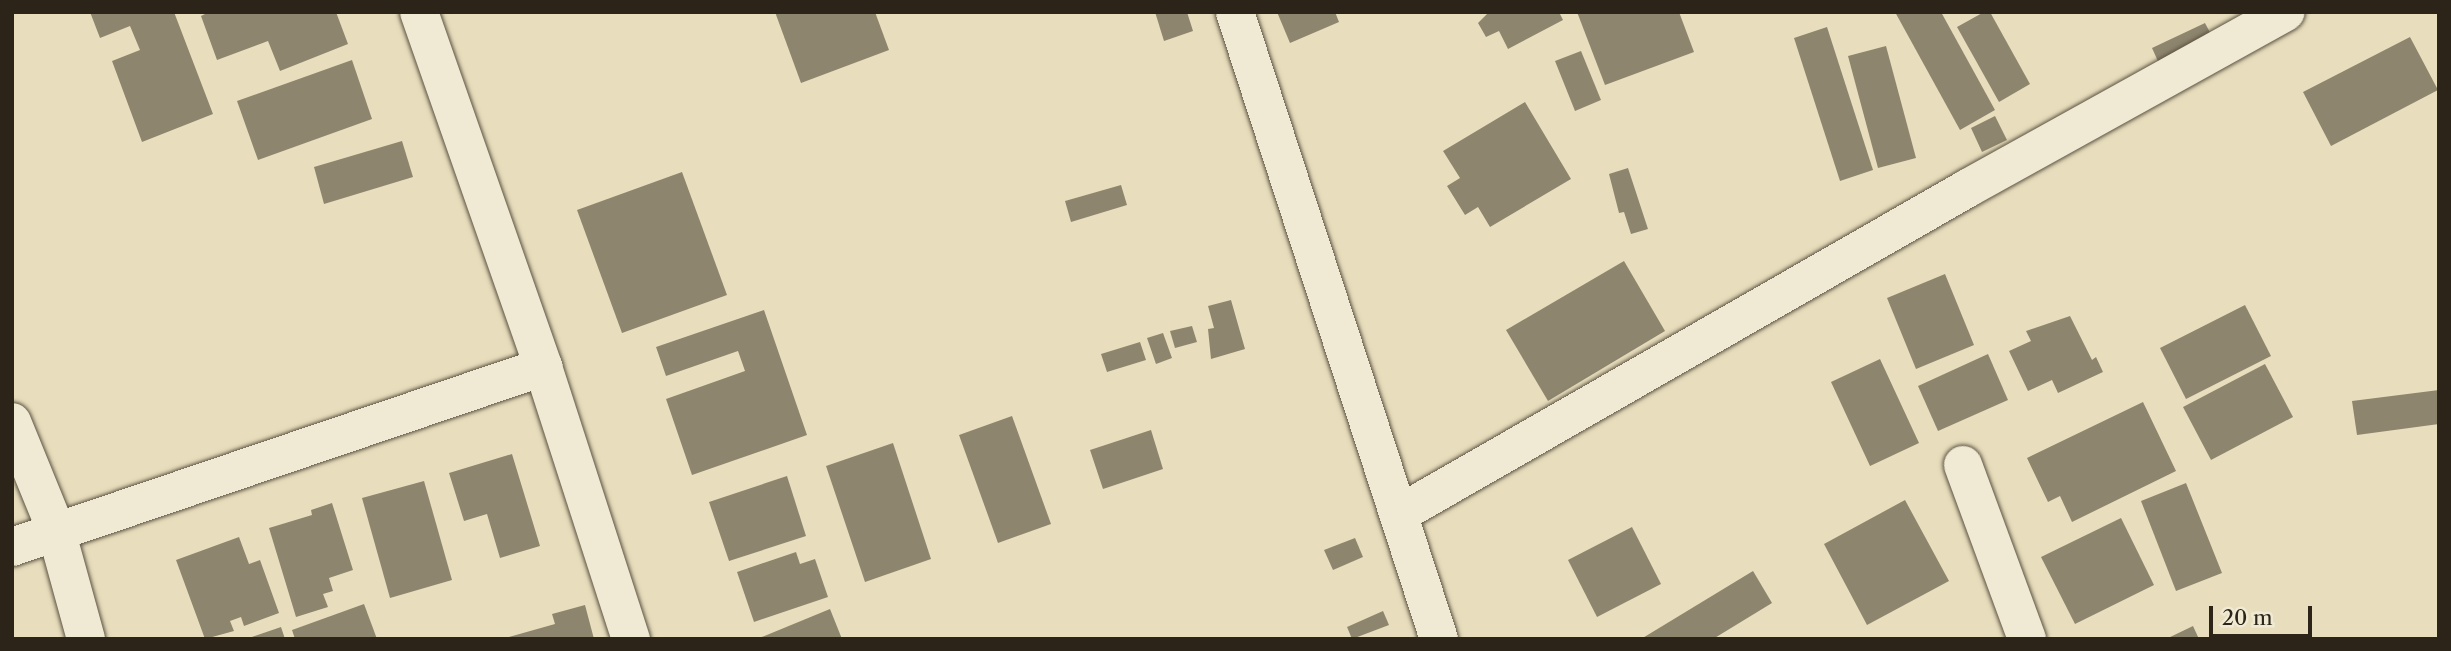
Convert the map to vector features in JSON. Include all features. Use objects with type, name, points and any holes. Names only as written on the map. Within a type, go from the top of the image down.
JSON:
[{"type":"street","points":[[419,12],[543,367],[631,639]]},
{"type":"street","points":[[1235,12],[1439,639]]},
{"type":"street","points":[[1399,514],[1968,188],[2286,12]]},
{"type":"street","points":[[12,547],[543,367]]},
{"type":"street","points":[[12,422],[57,530],[86,639]]},
{"type":"street","points":[[1964,465],[2027,639]]},
{"type":"building","points":[[90,12],[174,12],[213,114],[142,142],[112,61],[140,50],[130,26],[100,38]]},
{"type":"building","points":[[209,12],[336,12],[348,44],[280,71],[268,41],[217,60],[201,16]]},
{"type":"building","points":[[775,12],[875,12],[889,50],[801,83]]},
{"type":"building","points":[[1155,12],[1187,12],[1193,31],[1164,41]]},
{"type":"building","points":[[1277,12],[1335,12],[1339,22],[1290,43]]},
{"type":"building","points":[[1489,12],[1559,12],[1563,20],[1508,49],[1499,31],[1486,37],[1478,23]]},
{"type":"building","points":[[1577,12],[1679,12],[1694,52],[1605,85]]},
{"type":"building","points":[[1895,12],[1941,12],[1995,110],[1960,130]]},
{"type":"building","points":[[1984,12],[1990,12],[2030,84],[1999,102],[1957,27]]},
{"type":"building","points":[[2205,23],[2215,42],[2161,68],[2152,48]]},
{"type":"building","points":[[1827,27],[1873,170],[1840,181],[1794,38]]},
{"type":"building","points":[[2410,37],[2438,90],[2331,146],[2303,92]]},
{"type":"building","points":[[1886,46],[1916,158],[1878,168],[1848,56]]},
{"type":"building","points":[[1581,51],[1601,100],[1575,111],[1555,61]]},
{"type":"building","points":[[352,60],[372,119],[258,160],[237,101]]},
{"type":"building","points":[[1525,102],[1571,179],[1490,227],[1478,207],[1465,215],[1447,186],[1460,178],[1443,151]]},
{"type":"building","points":[[1995,116],[2007,140],[1982,152],[1971,128]]},
{"type":"building","points":[[402,141],[413,177],[324,204],[314,167]]},
{"type":"building","points":[[1628,168],[1648,229],[1631,234],[1624,212],[1619,213],[1609,174]]},
{"type":"building","points":[[682,172],[727,295],[622,333],[577,210]]},
{"type":"building","points":[[1121,185],[1127,205],[1071,222],[1065,201]]},
{"type":"building","points":[[1624,261],[1665,331],[1548,401],[1506,330]]},
{"type":"building","points":[[1945,274],[1974,345],[1916,369],[1887,298]]},
{"type":"building","points":[[1231,300],[1245,349],[1211,359],[1208,329],[1214,328],[1208,306]]},
{"type":"building","points":[[2245,305],[2271,356],[2186,399],[2160,348]]},
{"type":"building","points":[[764,310],[807,435],[692,475],[666,399],[745,371],[738,351],[666,376],[656,347]]},
{"type":"building","points":[[2070,316],[2092,360],[2096,357],[2103,372],[2058,393],[2052,380],[2028,391],[2009,351],[2031,341],[2026,331]]},
{"type":"building","points":[[1192,326],[1197,342],[1175,348],[1170,331]]},
{"type":"building","points":[[1163,333],[1172,358],[1156,364],[1147,338]]},
{"type":"building","points":[[1140,342],[1146,360],[1107,372],[1101,354]]},
{"type":"building","points":[[1988,354],[2008,400],[1938,431],[1918,386]]},
{"type":"building","points":[[1880,359],[1919,443],[1870,466],[1831,382]]},
{"type":"building","points":[[2265,364],[2293,417],[2211,460],[2183,407]]},
{"type":"building","points":[[2439,390],[2439,424],[2357,435],[2352,401]]},
{"type":"building","points":[[2143,402],[2176,471],[2072,522],[2060,496],[2048,502],[2027,458]]},
{"type":"building","points":[[1012,416],[1051,524],[998,543],[959,435]]},
{"type":"building","points":[[1151,430],[1163,469],[1103,489],[1090,450]]},
{"type":"building","points":[[893,443],[931,559],[865,582],[826,466]]},
{"type":"building","points":[[512,454],[540,546],[500,558],[487,514],[464,521],[449,473]]},
{"type":"building","points":[[787,476],[806,536],[729,561],[709,502]]},
{"type":"building","points":[[424,481],[452,580],[390,598],[362,498]]},
{"type":"building","points":[[2186,483],[2222,573],[2176,591],[2141,501]]},
{"type":"building","points":[[1905,500],[1949,581],[1867,625],[1824,544]]},
{"type":"building","points":[[332,503],[353,570],[329,578],[333,591],[323,594],[328,607],[296,617],[269,528],[312,515],[311,510]]},
{"type":"building","points":[[2121,518],[2154,585],[2075,624],[2041,557]]},
{"type":"building","points":[[1632,527],[1661,584],[1597,617],[1568,560]]},
{"type":"building","points":[[239,537],[249,564],[260,560],[279,613],[244,626],[241,617],[230,621],[234,631],[205,639],[176,560]]},
{"type":"building","points":[[1355,538],[1363,557],[1333,570],[1324,550]]},
{"type":"building","points":[[796,552],[800,564],[815,559],[828,597],[754,622],[737,572]]},
{"type":"building","points":[[1753,571],[1772,603],[1713,639],[1641,639]]},
{"type":"building","points":[[364,604],[377,639],[295,639],[292,630]]},
{"type":"building","points":[[585,605],[594,639],[502,639],[555,624],[552,614]]},
{"type":"building","points":[[830,609],[842,639],[757,639]]},
{"type":"building","points":[[1383,611],[1389,625],[1352,639],[1347,627]]},
{"type":"building","points":[[2193,626],[2199,639],[2166,639]]},
{"type":"building","points":[[281,627],[285,639],[249,639],[249,638]]}]
